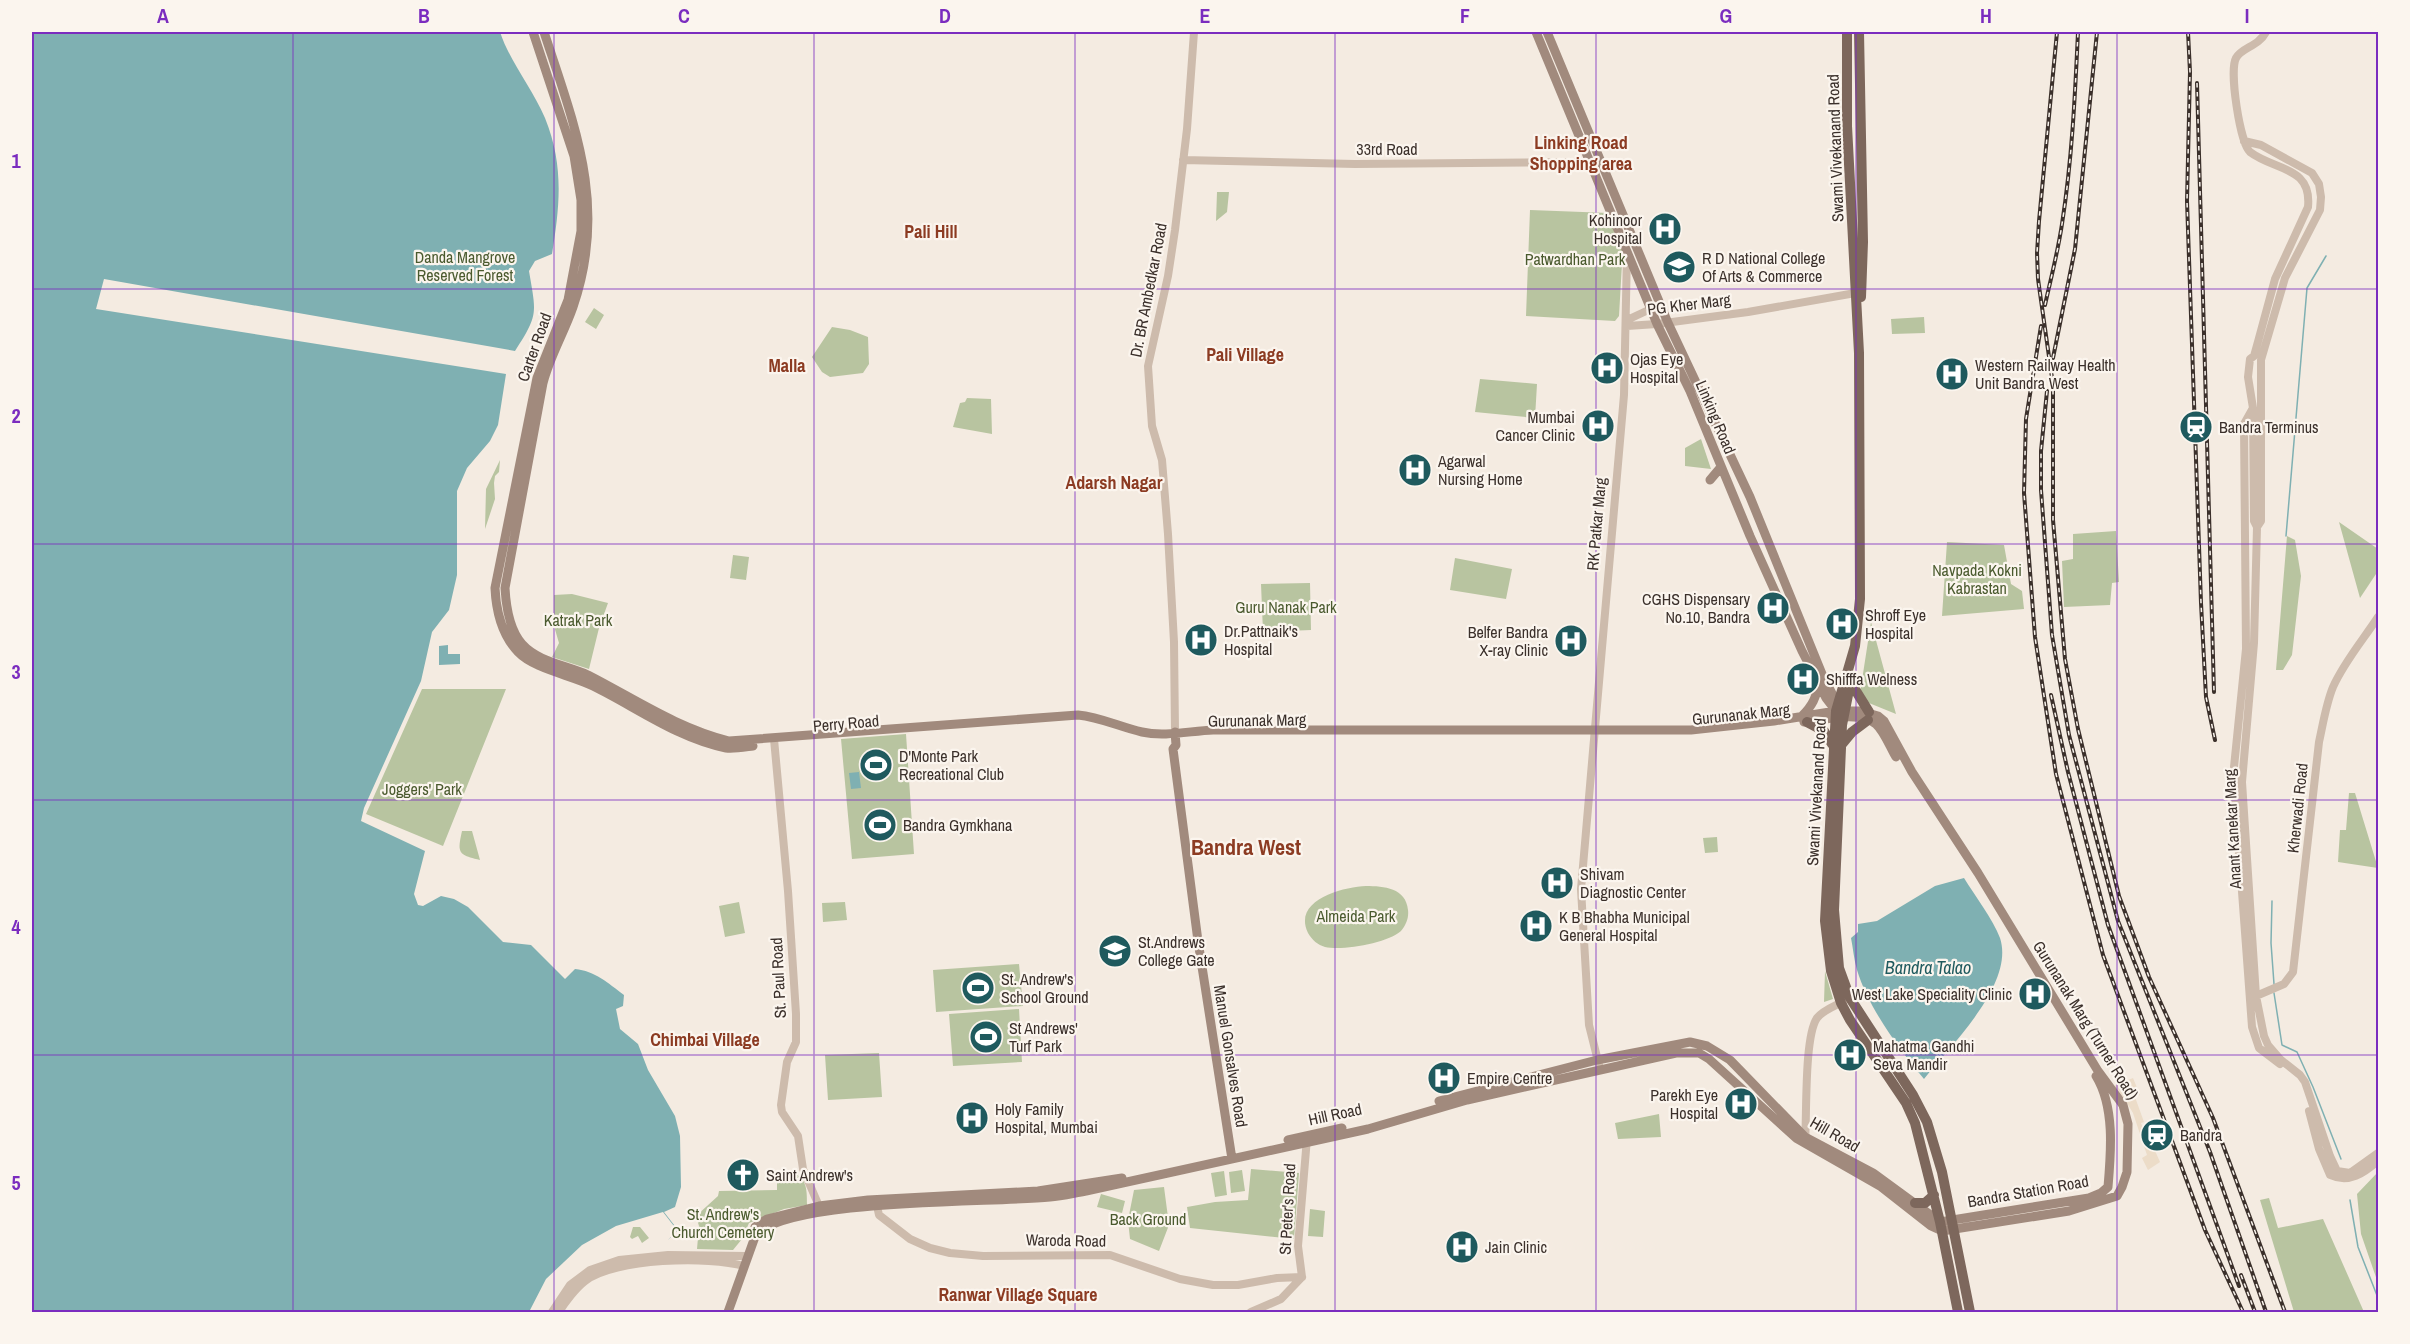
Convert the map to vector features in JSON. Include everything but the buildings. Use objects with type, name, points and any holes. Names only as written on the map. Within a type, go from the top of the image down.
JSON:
[{"type":"main road","name":"Carter Road","points":[[528,445],[537,378],[568,300],[581,231],[578,174],[574,156],[533,32]]},
{"type":"main road","name":"Carter Road","points":[[538,660],[520,654],[508,638],[496,601],[495,588],[549,362],[576,296],[583,265],[589,216],[583,159],[572,117],[544,32]]},
{"type":"main road","name":"Linking Road","points":[[1536,32],[1657,324],[1690,391],[1765,569],[1818,682],[1839,712]]},
{"type":"main road","name":"Linking Road","points":[[1547,32],[1660,304],[1750,497],[1839,712]]},
{"type":"main road","name":"Swami Vivekanand Road","points":[[1839,712],[1851,683],[1862,628],[1863,516],[1858,292],[1847,126],[1847,32]]},
{"type":"main road","name":"Swami Vivekanand Road","points":[[1858,292],[1863,242],[1859,32]]},
{"type":"main road","points":[[1710,480],[1721,467]]},
{"type":"main road","name":"Swami Vivekanand Road","points":[[1861,610],[1839,712],[1825,921],[1831,971],[1846,1000],[1922,1110],[1942,1172],[1947,1226],[1956,1275],[1958,1312]]},
{"type":"main road","name":"Perry Road","points":[[538,660],[681,728],[729,741],[774,742],[906,726],[1078,715],[1094,717],[1141,732],[1175,738]]},
{"type":"main road","points":[[1818,682],[1815,698],[1804,719],[1828,735],[1837,748],[1869,716]]},
{"type":"main road","points":[[1851,683],[1869,716],[1884,721],[1912,772],[1981,880]]},
{"type":"main road","name":"Gurunanak Marg","points":[[1175,738],[1394,734],[1692,734],[1839,712],[1869,716]]},
{"type":"main road","name":"Manuel Gonsalves Road","points":[[1175,738],[1179,748],[1179,771],[1201,941],[1234,1155]]},
{"type":"main road","name":"Gurunanak Marg (Turner Road)","points":[[1981,880],[2098,1071],[2123,1104],[2128,1124],[2128,1157],[2125,1180],[2117,1196]]},
{"type":"main road","name":"Gurunanak Marg (Turner Road)","points":[[1981,880],[2104,1091],[2107,1102],[2110,1150],[2108,1187]]},
{"type":"main road","name":"Swami Vivekanand Road","points":[[1846,1000],[1850,1020],[1906,1103],[1915,1123],[1934,1195],[1947,1226]]},
{"type":"main road","name":"Hill Road","points":[[722,1312],[756,1234],[765,1227],[787,1220],[877,1206],[1050,1197],[1307,1139],[1464,1094],[1599,1065],[1690,1042],[1707,1046],[1730,1060],[1805,1140],[1880,1186],[1931,1226],[1947,1226]]},
{"type":"main road","name":"Hill Road","points":[[1805,1140],[1873,1173],[1947,1226]]},
{"type":"main road","name":"Bandra Station Road","points":[[1947,1226],[2089,1198],[2108,1187]]},
{"type":"main road","name":"Hill Road","points":[[745,1256],[750,1231],[754,1227],[767,1219],[819,1206],[868,1200],[1086,1188]]},
{"type":"main road","points":[[1915,1203],[1925,1203],[1934,1195]]},
{"type":"main road","name":"Bandra Station Road","points":[[1947,1226],[2069,1211],[2117,1196]]},
{"type":"main road","name":"Hill Road","points":[[728,1312],[741,1266]]},
{"type":"main road","name":"Swami Vivekanand Road","points":[[1956,1275],[1970,1312]]},
{"type":"street","name":"Dr. BR Ambedkar Road","points":[[1175,738],[1174,642],[1168,534],[1162,460],[1152,426],[1148,366],[1168,276],[1183,160],[1194,32]]},
{"type":"street","points":[[2257,526],[2254,521],[2253,408],[2257,396],[2251,383],[2285,278],[2320,210],[2321,197],[2319,184],[2312,173],[2261,145],[2244,141],[2233,82],[2233,65],[2239,54],[2256,44],[2266,32]]},
{"type":"street","name":"33rd Road","points":[[1183,160],[1355,164],[1591,162]]},
{"type":"street","name":"RK Patkar Marg","points":[[1599,1065],[1588,1025],[1581,889],[1624,394],[1627,249]]},
{"type":"street","name":"PG Kher Marg","points":[[1627,323],[1657,324],[1776,307],[1858,292]]},
{"type":"street","name":"PG Kher Marg","points":[[1627,323],[1660,304]]},
{"type":"street","name":"Anant Kanekar Marg","points":[[2258,357],[2262,381],[2257,396],[2261,520],[2257,526],[2254,643],[2242,782],[2256,996],[2264,1036],[2268,1044],[2305,1082],[2337,1171],[2350,1173],[2379,1153]]},
{"type":"street","name":"Anant Kanekar Marg","points":[[2253,408],[2244,424],[2246,649],[2234,767],[2250,1009],[2255,1041],[2262,1050],[2297,1078],[2303,1090],[2319,1149],[2330,1175],[2339,1179],[2354,1178],[2379,1161]]},
{"type":"street","name":"Kherwadi Road","points":[[2256,996],[2284,984],[2293,972],[2319,742],[2325,712],[2332,688],[2343,667],[2379,617]]},
{"type":"street","name":"St. Paul Road","points":[[774,742],[788,891],[796,1014],[796,1042],[787,1062],[781,1105],[782,1112],[798,1136],[803,1169],[819,1206]]},
{"type":"street","points":[[1805,1140],[1810,1040],[1815,1020],[1821,1013],[1846,1000]]},
{"type":"street","name":"St Peter's Road","points":[[1302,1277],[1298,1246],[1307,1139]]},
{"type":"street","name":"Waroda Road","points":[[877,1206],[879,1215],[910,1239],[930,1248],[950,1253],[983,1256],[1110,1255],[1180,1279],[1213,1285],[1302,1277]]},
{"type":"street","points":[[552,1312],[570,1285],[590,1270],[619,1260],[668,1255],[727,1260],[741,1266]]},
{"type":"street","points":[[559,1312],[586,1280],[614,1268],[671,1261],[727,1260],[745,1256]]},
{"type":"street","points":[[1251,1312],[1281,1299],[1302,1277]]},
{"type":"green space","points":[[1217,192],[1229,192],[1227,212],[1216,221]]},
{"type":"green space","name":"Patwardhan Park","points":[[1530,210],[1609,213],[1623,246],[1619,316],[1615,321],[1526,316]]},
{"type":"green space","points":[[594,308],[604,315],[596,329],[585,322]]},
{"type":"green space","points":[[1924,317],[1925,333],[1892,334],[1891,319]]},
{"type":"green space","points":[[832,327],[850,330],[868,337],[869,364],[863,373],[830,377],[822,372],[812,357]]},
{"type":"green space","points":[[1480,379],[1537,384],[1535,418],[1475,412]]},
{"type":"green space","points":[[967,398],[991,399],[992,434],[953,427],[960,403],[965,402]]},
{"type":"green space","points":[[1701,439],[1711,469],[1685,466],[1685,448]]},
{"type":"green space","points":[[500,460],[499,472],[495,476],[494,483],[495,499],[485,529],[486,489]]},
{"type":"green space","points":[[2339,522],[2378,549],[2378,571],[2360,598]]},
{"type":"green space","points":[[2116,531],[2119,582],[2112,583],[2110,605],[2064,607],[2062,561],[2073,559],[2073,534]]},
{"type":"green space","points":[[2287,536],[2295,540],[2301,576],[2292,655],[2283,670],[2276,670]]},
{"type":"green space","name":"Navpada Kokni Kabrastan","points":[[1947,542],[2004,545],[2011,584],[2022,591],[2024,609],[1942,616]]},
{"type":"green space","points":[[733,555],[749,557],[746,580],[730,578]]},
{"type":"green space","points":[[1455,558],[1512,569],[1506,599],[1450,590]]},
{"type":"green space","name":"Guru Nanak Park","points":[[1310,583],[1311,630],[1263,632],[1261,584]]},
{"type":"green space","name":"Katrak Park","points":[[572,594],[608,603],[589,669],[552,657],[559,643],[554,626],[554,595]]},
{"type":"green space","points":[[1871,622],[1896,714],[1864,701],[1860,693]]},
{"type":"green space","name":"Joggers' Park","points":[[422,689],[506,689],[443,846],[366,814]]},
{"type":"green space","points":[[906,734],[914,854],[852,859],[841,739]]},
{"type":"green space","points":[[2349,793],[2355,793],[2378,868],[2338,862],[2340,830],[2346,830]]},
{"type":"green space","points":[[462,831],[472,831],[480,860],[461,852]]},
{"type":"green space","points":[[1717,837],[1718,852],[1705,853],[1703,838]]},
{"type":"green space","name":"Almeida Park","points":[[1366,886],[1387,888],[1403,897],[1408,916],[1401,931],[1386,939],[1354,947],[1325,947],[1313,940],[1305,922],[1307,912],[1313,904],[1333,893]]},
{"type":"green space","points":[[739,902],[745,933],[725,937],[719,906]]},
{"type":"green space","points":[[845,902],[847,920],[823,922],[822,903]]},
{"type":"green space","name":"St. Andrew's School Ground","points":[[1019,964],[1023,1006],[936,1012],[933,970]]},
{"type":"green space","points":[[1825,971],[1833,999],[1824,1002]]},
{"type":"green space","name":"St Andrews' Turf Park","points":[[1019,1009],[1022,1062],[953,1066],[949,1014]]},
{"type":"green space","points":[[879,1053],[882,1097],[828,1100],[825,1055]]},
{"type":"green space","points":[[1659,1114],[1661,1137],[1618,1139],[1615,1123]]},
{"type":"green space","points":[[1251,1169],[1299,1173],[1294,1239],[1190,1228],[1187,1207],[1248,1200]]},
{"type":"green space","points":[[1242,1170],[1245,1191],[1231,1193],[1229,1172]]},
{"type":"green space","name":"St. Andrew's Church Cemetery","points":[[789,1171],[803,1180],[807,1193],[807,1205],[784,1209],[749,1223],[742,1239],[733,1250],[697,1249],[699,1226],[696,1216],[718,1196],[719,1191],[777,1190],[777,1177]]},
{"type":"green space","points":[[1224,1171],[1227,1195],[1215,1197],[1211,1173]]},
{"type":"green space","points":[[2378,1172],[2378,1283],[2361,1234],[2357,1194]]},
{"type":"green space","name":"Back Ground","points":[[1164,1187],[1169,1225],[1159,1251],[1130,1239],[1128,1220],[1134,1190]]},
{"type":"green space","points":[[1101,1194],[1125,1201],[1122,1213],[1097,1207]]},
{"type":"green space","points":[[2269,1198],[2278,1228],[2323,1219],[2364,1312],[2294,1312],[2260,1200]]},
{"type":"green space","points":[[1310,1209],[1325,1211],[1323,1237],[1308,1236]]},
{"type":"green space","points":[[633,1227],[640,1227],[649,1238],[642,1243],[638,1236],[632,1239],[630,1237]]},
{"type":"shaded area","points":[[2133,1078],[2140,1095],[2135,1097],[2144,1122],[2141,1123],[2149,1144],[2152,1144],[2160,1162],[2148,1170],[2142,1158],[2147,1155],[2133,1113],[2114,1086]]},
{"type":"water","points":[[32,32],[500,32],[509,54],[545,118],[558,169],[555,236],[552,254],[535,261],[529,271],[534,313],[515,351],[104,279],[96,309],[506,374],[498,425],[490,441],[467,468],[457,491],[457,575],[449,610],[432,632],[421,681],[364,808],[361,821],[425,851],[414,894],[418,905],[423,906],[441,896],[454,899],[468,907],[503,942],[531,945],[565,979],[575,969],[582,970],[601,978],[624,995],[623,1006],[616,1009],[620,1029],[638,1044],[648,1070],[675,1116],[680,1136],[681,1187],[675,1207],[664,1212],[678,1230],[668,1240],[677,1230],[663,1212],[616,1226],[582,1245],[546,1279],[529,1312],[32,1312]]},
{"type":"water","points":[[448,645],[448,654],[460,654],[460,664],[439,665],[439,646]]},
{"type":"water","points":[[859,772],[861,788],[851,789],[849,773]]},
{"type":"water","name":"Bandra Talao","points":[[1964,878],[1997,931],[2002,956],[1998,975],[1990,994],[1978,1013],[1924,1079],[1876,1013],[1857,970],[1851,938],[1858,932],[1858,924],[1877,921],[1935,886]]},
{"type":"waterway","points":[[2286,536],[2307,288],[2326,256]]},
{"type":"waterway","points":[[2272,901],[2271,943],[2274,984]]},
{"type":"waterway","points":[[2274,993],[2282,1045],[2297,1052],[2341,1159]]},
{"type":"waterway","points":[[2350,1200],[2358,1247],[2378,1298]]},
{"type":"railway","points":[[2057,32],[2037,253],[2038,279],[2053,385],[2053,520],[2065,659],[2078,729],[2119,896],[2149,977],[2213,1118],[2285,1312]]},
{"type":"railway","points":[[2045,305],[2058,244],[2068,176],[2078,32]]},
{"type":"railway","points":[[2053,358],[2075,249],[2097,32]]},
{"type":"railway","points":[[2188,32],[2190,72],[2187,201],[2201,603],[2206,697],[2215,740]]},
{"type":"railway","points":[[2197,83],[2214,692]]},
{"type":"railway","points":[[2041,326],[2026,419],[2024,493],[2035,637],[2056,774],[2103,955],[2205,1230],[2243,1312]]},
{"type":"railway","points":[[2047,391],[2041,451],[2041,490],[2052,635],[2069,735],[2118,921],[2210,1152],[2266,1312]]},
{"type":"railway","points":[[2051,695],[2068,772],[2108,925],[2239,1286]]},
{"type":"railway","points":[[2241,1275],[2255,1312]]},
{"type":"place","name":"Kohinoor Hospital","points":[[1665,229]]},
{"type":"place","name":"R D National College Of Arts & Commerce","points":[[1679,267]]},
{"type":"place","name":"Ojas Eye Hospital","points":[[1607,368]]},
{"type":"place","name":"Western Railway Health Unit Bandra West","points":[[1952,374]]},
{"type":"place","name":"Mumbai Cancer Clinic","points":[[1598,426]]},
{"type":"place","name":"Bandra Terminus","points":[[2196,427]]},
{"type":"place","name":"Agarwal Nursing Home","points":[[1415,470]]},
{"type":"place","name":"CGHS Dispensary No.10, Bandra","points":[[1773,608]]},
{"type":"place","name":"Shroff Eye Hospital","points":[[1842,624]]},
{"type":"place","name":"Dr.Pattnaik's Hospital","points":[[1201,640]]},
{"type":"place","name":"Belfer Bandra X-ray Clinic","points":[[1571,641]]},
{"type":"place","name":"Shifffa Welness","points":[[1803,679]]},
{"type":"place","name":"D'Monte Park Recreational Club","points":[[876,765]]},
{"type":"place","name":"Bandra Gymkhana","points":[[880,825]]},
{"type":"place","name":"Shivam Diagnostic Center","points":[[1557,883]]},
{"type":"place","name":"K B Bhabha Municipal General Hospital","points":[[1536,926]]},
{"type":"place","name":"St.Andrews College Gate","points":[[1115,951]]},
{"type":"place","name":"St. Andrew's School Ground","points":[[978,988]]},
{"type":"place","name":"West Lake Speciality Clinic","points":[[2035,994]]},
{"type":"place","name":"St Andrews' Turf Park","points":[[986,1037]]},
{"type":"place","name":"Mahatma Gandhi Seva Mandir","points":[[1850,1055]]},
{"type":"place","name":"Empire Centre","points":[[1444,1078]]},
{"type":"place","name":"Parekh Eye Hospital","points":[[1741,1104]]},
{"type":"place","name":"Holy Family Hospital, Mumbai","points":[[972,1118]]},
{"type":"place","name":"Bandra","points":[[2157,1135]]},
{"type":"place","name":"Saint Andrew's","points":[[743,1175]]},
{"type":"place","name":"Jain Clinic","points":[[1462,1247]]},
{"type":"district","name":"Linking Road Shopping area","points":[[1581,152]]},
{"type":"district","name":"Pali Hill","points":[[931,231]]},
{"type":"district","name":"Pali Village","points":[[1245,354]]},
{"type":"district","name":"Malla","points":[[787,365]]},
{"type":"district","name":"Adarsh Nagar","points":[[1114,482]]},
{"type":"district","name":"Bandra West","points":[[1246,847]]},
{"type":"district","name":"Chimbai Village","points":[[705,1039]]},
{"type":"district","name":"Ranwar Village Square","points":[[1018,1294]]},
{"type":"park label","name":"Danda Mangrove Reserved Forest","points":[[465,266]]}]
